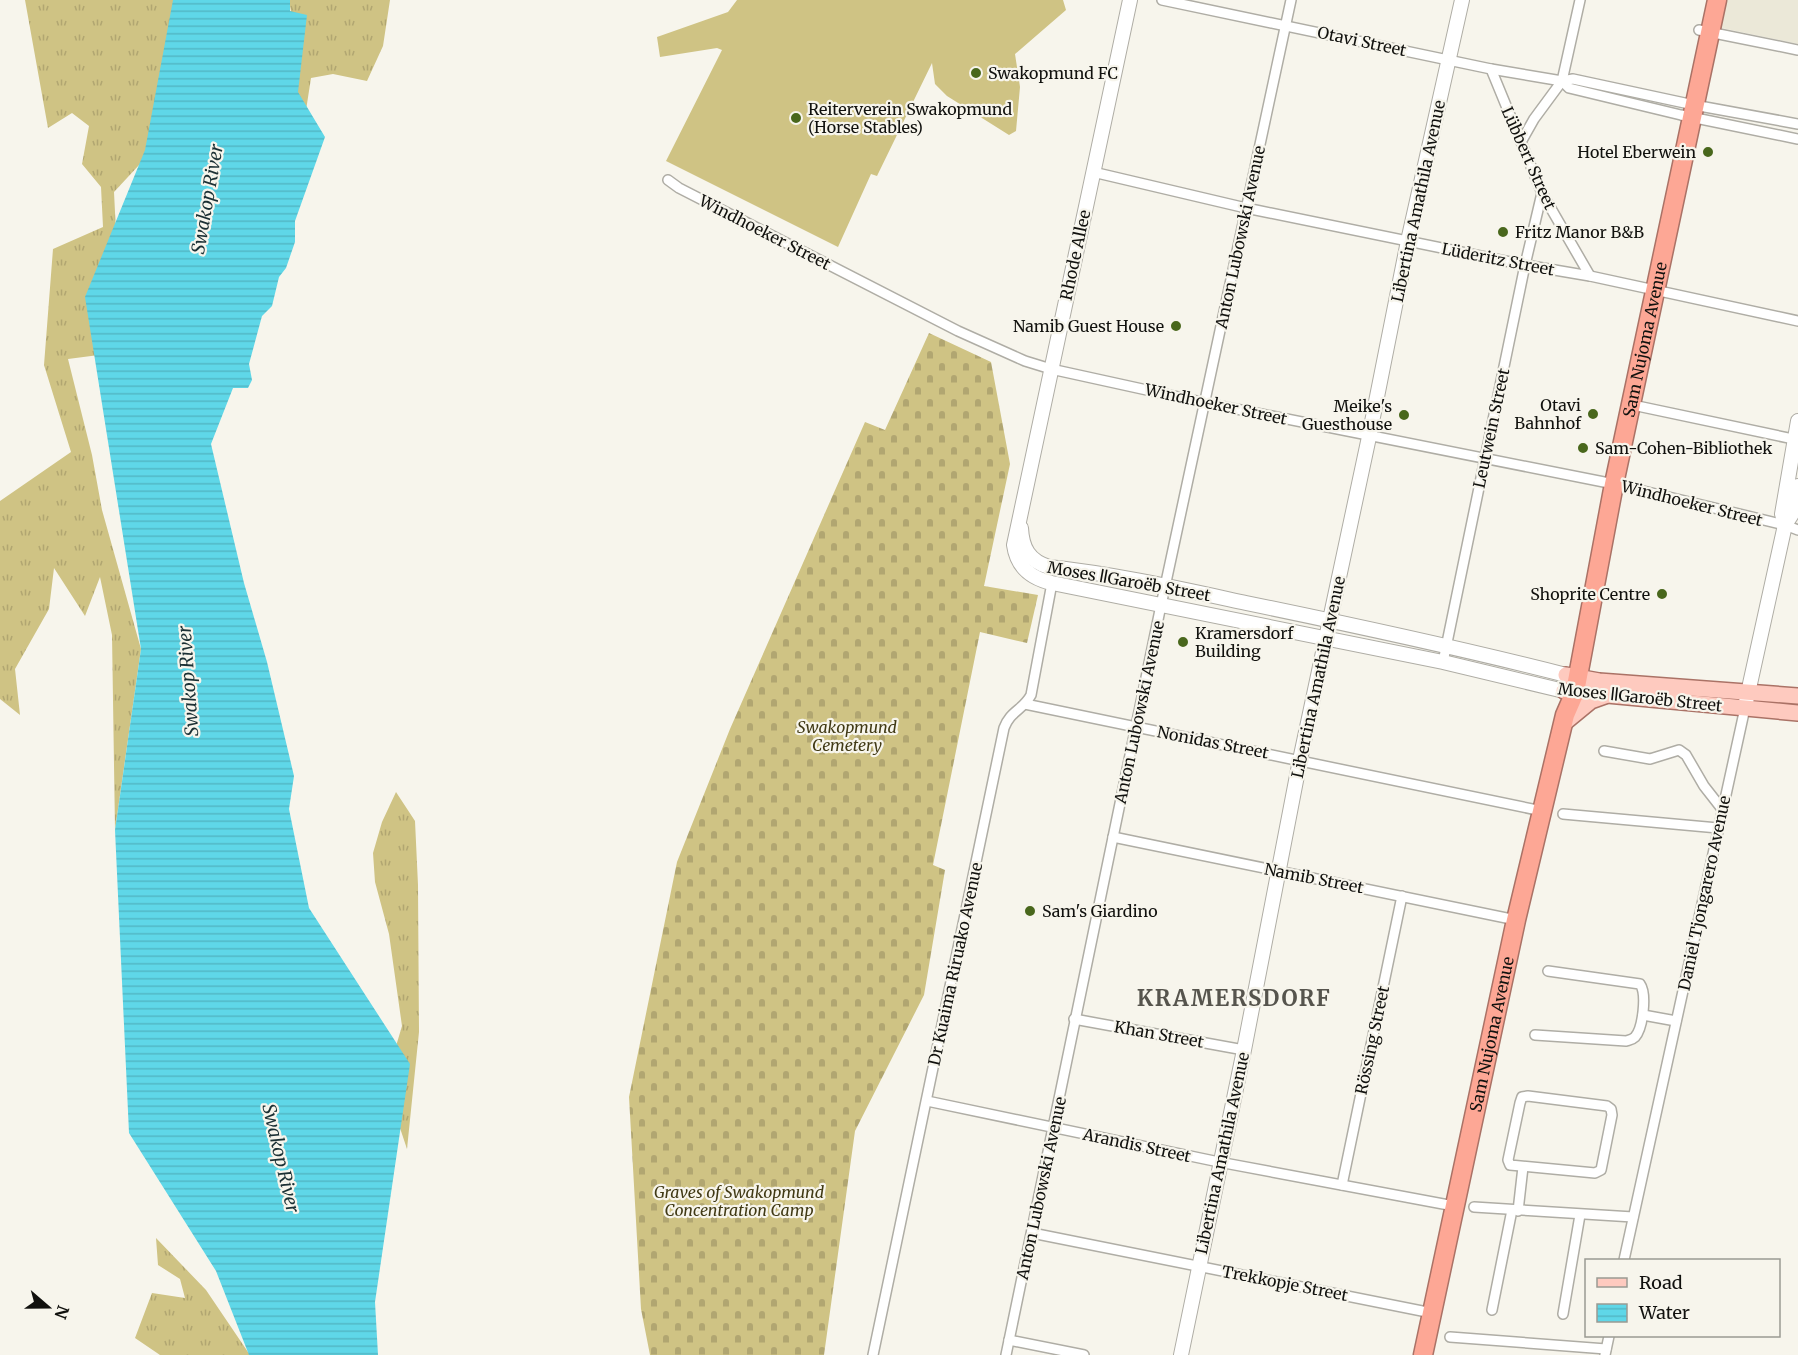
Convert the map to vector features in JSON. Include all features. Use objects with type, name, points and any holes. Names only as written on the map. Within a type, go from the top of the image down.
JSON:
[{"type":"highway","name":"Sam Nujoma Avenue","points":[[1705,0],[1705,31]]},
{"type":"highway","name":"Sam Nujoma Avenue","points":[[1424,1355],[1516,920],[1564,719],[1626,404],[1705,31],[1717,0]]},
{"type":"main road","name":"Rhode Allee","points":[[1021,511],[1130,0]]},
{"type":"main road","name":"Libertina Amathila Avenue","points":[[1181,1355],[1280,872],[1325,639],[1369,437],[1408,241],[1462,0]]},
{"type":"main road","name":"Daniel Tjongarero Avenue","points":[[1792,528],[1782,514],[1798,421]]},
{"type":"main road","name":"Daniel Tjongarero Avenue","points":[[1745,708],[1792,528],[1792,514],[1798,486]]},
{"type":"main road","name":"Moses ǁGaroëb Street","points":[[1021,511],[1014,545],[1018,561],[1027,573],[1043,581],[1325,639],[1571,684],[1798,696]]},
{"type":"main road","name":"Moses ǁGaroëb Street","points":[[1021,511],[1024,547],[1029,557],[1038,564],[1166,586],[1447,645],[1605,696],[1798,713]]},
{"type":"main road","points":[[1564,719],[1591,701],[1605,696]]},
{"type":"street","name":"Otavi Street","points":[[1162,0],[1491,69],[1562,81],[1569,88],[1688,110],[1798,124]]},
{"type":"street","name":"Anton Lubowski Avenue","points":[[1006,1355],[1161,605],[1291,0]]},
{"type":"street","points":[[1521,141],[1562,81],[1580,0]]},
{"type":"street","points":[[1705,31],[1798,50]]},
{"type":"street","name":"Lübbert Street","points":[[1491,69],[1542,193],[1590,276]]},
{"type":"street","name":"Otavi Street","points":[[1688,110],[1798,139]]},
{"type":"street","name":"Lüderitz Street","points":[[1093,172],[1246,208],[1525,265],[1590,276],[1798,321]]},
{"type":"street","name":"Windhoeker Street","points":[[668,180],[679,188],[958,331],[1024,361],[1051,369],[1369,437],[1610,483],[1792,528]]},
{"type":"street","name":"Leutwein Street","points":[[1443,662],[1542,193]]},
{"type":"street","points":[[1626,404],[1796,440]]},
{"type":"street","name":"Dr Kuaima Riruako Avenue","points":[[873,1355],[1004,728],[1009,716],[1025,704],[1033,689],[1052,583]]},
{"type":"street","name":"Nonidas Street","points":[[1025,704],[1542,811]]},
{"type":"street","name":"Daniel Tjongarero Avenue","points":[[1624,1259],[1745,708]]},
{"type":"street","points":[[1604,751],[1650,759],[1679,750],[1686,755],[1704,786],[1722,809]]},
{"type":"street","points":[[1563,814],[1718,828]]},
{"type":"street","name":"Namib Street","points":[[1113,837],[1516,920]]},
{"type":"street","name":"Rössing Street","points":[[1342,1185],[1402,896]]},
{"type":"street","points":[[1535,1035],[1626,1041],[1633,1039],[1637,1034],[1643,1015],[1644,989],[1640,984],[1548,971]]},
{"type":"street","points":[[1643,1015],[1676,1020]]},
{"type":"street","name":"Khan Street","points":[[1074,1019],[1244,1050]]},
{"type":"street","points":[[1522,1097],[1606,1106],[1611,1109],[1612,1115],[1601,1170],[1595,1173],[1523,1167],[1508,1163],[1522,1097]]},
{"type":"street","name":"Arandis Street","points":[[927,1101],[1219,1162],[1454,1206]]},
{"type":"street","points":[[1492,1310],[1523,1167]]},
{"type":"street","points":[[1474,1207],[1632,1217]]},
{"type":"street","points":[[1563,1314],[1580,1215]]},
{"type":"street","name":"Trekkopje Street","points":[[1032,1233],[1432,1312]]},
{"type":"street","points":[[1450,1337],[1605,1352],[1609,1337]]},
{"type":"street","points":[[1009,1340],[1084,1355]]},
{"type":"shaded area","points":[[1724,0],[1798,0],[1798,44],[1717,27]]},
{"type":"green space","points":[[25,0],[179,0],[153,150],[114,192],[122,352],[68,359],[92,455],[102,510],[141,649],[115,830],[112,635],[100,577],[85,616],[54,568],[49,609],[15,669],[20,715],[0,699],[0,501],[71,452],[44,365],[53,249],[103,227],[101,187],[82,164],[89,126],[72,113],[48,128]]},
{"type":"green space","points":[[289,0],[390,0],[383,46],[367,81],[333,74],[311,78],[300,149],[294,29]]},
{"type":"green space","name":"Reiterverein Swakopmund (Horse Stables)","points":[[737,0],[1063,0],[1066,10],[1015,54],[1020,87],[1016,131],[1009,135],[947,96],[935,84],[932,63],[877,176],[871,174],[838,247],[666,161],[722,50],[717,48],[660,57],[657,37],[728,12]]},
{"type":"green space","name":"Swakopmund Cemetery","points":[[929,333],[991,362],[1010,464],[984,586],[1038,595],[1027,643],[980,632],[933,865],[945,870],[924,995],[855,1131],[824,1355],[650,1355],[641,1309],[629,1097],[677,862],[730,729],[865,422],[885,430]]},
{"type":"green space","points":[[396,792],[415,821],[418,885],[419,1032],[407,1149],[393,1107],[388,1073],[402,1026],[389,934],[375,882],[373,853],[382,822]]},
{"type":"green space","points":[[156,1238],[206,1290],[250,1355],[160,1355],[135,1338],[152,1293],[185,1298],[180,1279],[158,1265]]},
{"type":"water","name":"Swakop River","points":[[173,0],[290,0],[290,11],[307,15],[298,92],[325,137],[295,221],[295,242],[286,268],[279,277],[272,306],[262,316],[249,364],[252,380],[248,388],[233,388],[211,444],[294,776],[289,809],[309,908],[410,1064],[375,1302],[378,1355],[249,1355],[216,1271],[129,1133],[115,830],[141,649],[85,297],[145,150]]},
{"type":"place","name":"Swakopmund FC","points":[[976,73]]},
{"type":"place","name":"Reiterverein Swakopmund (Horse Stables)","points":[[796,118]]},
{"type":"place","name":"Hotel Eberwein","points":[[1708,152]]},
{"type":"place","name":"Fritz Manor B&B","points":[[1503,232]]},
{"type":"place","name":"Namib Guest House","points":[[1176,326]]},
{"type":"place","name":"Otavi Bahnhof","points":[[1593,414]]},
{"type":"place","name":"Meike's Guesthouse","points":[[1404,415]]},
{"type":"place","name":"Sam-Cohen-Bibliothek","points":[[1583,448]]},
{"type":"place","name":"Shoprite Centre","points":[[1662,594]]},
{"type":"place","name":"Kramersdorf Building","points":[[1183,642]]},
{"type":"place","name":"Sam's Giardino","points":[[1030,911]]},
{"type":"district","name":"KRAMERSDORF","points":[[1234,998]]},
{"type":"park label","name":"Graves of Swakopmund Concentration Camp","points":[[739,1201]]}]
